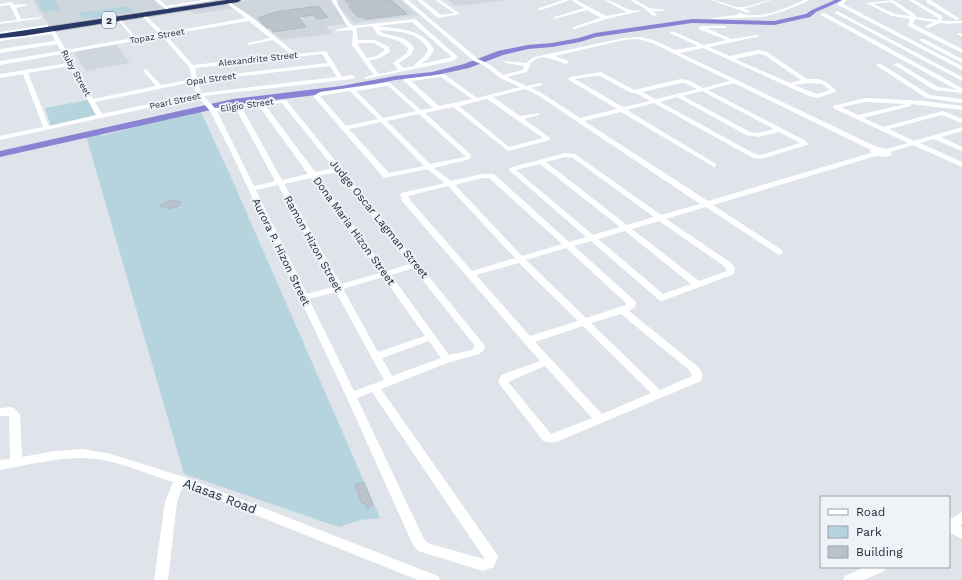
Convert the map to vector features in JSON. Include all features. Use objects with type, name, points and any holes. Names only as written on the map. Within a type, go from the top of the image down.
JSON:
[{"type":"highway","name":"2","points":[[0,36],[16,38],[50,30],[238,0]]},
{"type":"highway","name":"2","points":[[16,38],[33,30],[167,9],[203,6]]},
{"type":"street","points":[[158,0],[164,0]]},
{"type":"street","points":[[158,0],[167,9],[212,0]]},
{"type":"street","points":[[334,0],[335,4],[347,19],[348,24],[354,28],[356,33],[355,45],[377,75]]},
{"type":"street","points":[[405,0],[480,62],[487,70],[538,92],[779,252]]},
{"type":"street","points":[[419,0],[441,17],[458,14],[438,0]]},
{"type":"street","points":[[540,9],[568,0]]},
{"type":"street","points":[[573,0],[605,18]]},
{"type":"street","points":[[606,0],[630,12]]},
{"type":"street","points":[[632,0],[649,9],[655,15]]},
{"type":"street","points":[[714,0],[740,12],[747,17]]},
{"type":"street","points":[[720,2],[730,0]]},
{"type":"street","points":[[740,12],[770,0]]},
{"type":"street","points":[[714,18],[760,16],[785,10],[808,0]]},
{"type":"street","points":[[962,60],[845,0],[840,4],[962,68]]},
{"type":"street","points":[[911,0],[940,19],[954,26]]},
{"type":"street","points":[[914,17],[902,7],[891,1],[868,3],[894,15],[914,17],[940,19],[960,20]]},
{"type":"street","points":[[928,1],[960,20]]},
{"type":"street","points":[[228,2],[295,55]]},
{"type":"street","points":[[0,5],[11,3],[20,21]]},
{"type":"street","points":[[13,7],[26,5]]},
{"type":"street","points":[[879,9],[902,7]]},
{"type":"street","points":[[556,18],[589,8]]},
{"type":"street","points":[[649,9],[663,10]]},
{"type":"street","points":[[434,12],[451,10]]},
{"type":"street","points":[[853,10],[823,13],[962,91]]},
{"type":"street","points":[[575,28],[605,18],[639,11]]},
{"type":"street","points":[[740,12],[750,12],[760,16]]},
{"type":"street","points":[[837,12],[962,78]]},
{"type":"street","points":[[144,16],[163,34],[192,67],[197,90],[200,95]]},
{"type":"street","points":[[914,17],[910,24],[913,27],[962,51]]},
{"type":"street","points":[[0,23],[41,18]]},
{"type":"street","name":"Topaz Street","points":[[0,63],[250,19]]},
{"type":"street","points":[[928,27],[932,26],[940,19]]},
{"type":"street","points":[[120,20],[134,36]]},
{"type":"street","points":[[337,30],[413,20],[451,53],[446,60],[367,78]]},
{"type":"street","points":[[948,22],[960,20]]},
{"type":"street","points":[[375,26],[410,33],[427,42],[431,50],[426,58],[413,67]]},
{"type":"street","points":[[375,26],[380,34],[398,38],[411,48],[409,54],[396,63],[401,70]]},
{"type":"street","points":[[0,33],[50,30]]},
{"type":"street","name":"Ruby Street","points":[[50,30],[71,64],[100,117]]},
{"type":"street","points":[[672,32],[704,47],[730,58],[789,85],[815,96],[834,91],[820,81],[806,81],[789,85]]},
{"type":"street","points":[[711,32],[732,41]]},
{"type":"street","points":[[865,37],[899,35]]},
{"type":"street","points":[[676,52],[756,36]]},
{"type":"street","points":[[0,40],[16,38]]},
{"type":"street","points":[[250,44],[275,38]]},
{"type":"street","points":[[500,75],[525,72],[528,65],[534,59],[549,55],[630,38],[648,40],[736,81],[876,152],[888,155],[889,152],[886,151],[962,129]]},
{"type":"street","points":[[427,42],[436,40]]},
{"type":"street","points":[[915,41],[928,40]]},
{"type":"street","points":[[0,51],[58,42]]},
{"type":"street","points":[[355,42],[375,42],[387,48],[387,52],[383,55],[366,60]]},
{"type":"street","name":"Alexandrite Street","points":[[192,67],[324,52],[331,64]]},
{"type":"street","points":[[730,58],[765,52],[806,81]]},
{"type":"street","points":[[549,55],[566,62]]},
{"type":"street","points":[[507,62],[528,65]]},
{"type":"street","points":[[912,63],[879,64],[928,97],[962,100]]},
{"type":"street","points":[[0,76],[71,64]]},
{"type":"street","points":[[331,64],[340,78]]},
{"type":"street","name":"Opal Street","points":[[91,101],[196,80],[331,64]]},
{"type":"street","points":[[896,64],[936,89],[962,91]]},
{"type":"street","points":[[146,71],[160,88]]},
{"type":"street","points":[[25,72],[47,128]]},
{"type":"street","points":[[637,91],[753,156],[761,157],[805,146],[802,141],[682,80],[637,91],[631,91],[599,74],[571,79],[620,110],[714,165]]},
{"type":"street","points":[[438,109],[406,80],[442,75],[477,100]]},
{"type":"street","name":"Pearl Street","points":[[0,138],[200,95],[352,77]]},
{"type":"street","points":[[580,120],[736,81]]},
{"type":"street","points":[[468,158],[468,155],[389,84],[320,94],[316,96],[387,176],[468,158],[476,158]]},
{"type":"street","points":[[344,128],[454,106],[540,84]]},
{"type":"street","points":[[352,90],[448,184],[521,260],[658,394]]},
{"type":"street","name":"Aurora P. Hizon Street","points":[[200,95],[210,107],[251,189],[351,396],[418,541],[423,547],[483,565],[489,563],[491,557],[374,386]]},
{"type":"street","points":[[677,95],[748,134],[758,135],[779,130]]},
{"type":"street","points":[[454,106],[508,149],[548,139],[489,97]]},
{"type":"street","points":[[962,108],[916,103],[864,100],[835,107],[962,165]]},
{"type":"street","name":"Eligio Street","points":[[210,107],[238,107],[281,101]]},
{"type":"street","name":"Judge Oscar Lagman Street","points":[[281,101],[284,101],[476,339],[480,346],[479,349],[447,359]]},
{"type":"street","points":[[858,118],[916,103]]},
{"type":"street","name":"Dona Maria Hizon Street","points":[[261,104],[447,359]]},
{"type":"street","points":[[940,106],[943,113]]},
{"type":"street","name":"Ramon Hizon Street","points":[[238,107],[336,288],[389,380]]},
{"type":"street","points":[[882,129],[943,113],[962,121]]},
{"type":"street","points":[[520,118],[537,114]]},
{"type":"street","points":[[954,131],[962,135]]},
{"type":"street","points":[[935,137],[962,149]]},
{"type":"street","points":[[471,274],[876,152]]},
{"type":"street","points":[[565,155],[575,156],[660,218],[731,268],[729,274],[662,298],[511,169],[565,155]]},
{"type":"street","points":[[542,161],[698,285]]},
{"type":"street","points":[[251,189],[339,169]]},
{"type":"street","points":[[529,340],[622,310],[630,307],[631,302],[491,176],[482,176],[406,194],[404,197],[547,362],[600,419]]},
{"type":"street","points":[[304,298],[416,266]]},
{"type":"street","points":[[547,362],[505,378],[503,382],[547,438],[552,439],[697,378],[697,372],[622,310]]},
{"type":"street","points":[[376,356],[432,337]]},
{"type":"street","points":[[351,396],[389,380],[447,359]]},
{"type":"street","points":[[0,412],[10,411],[14,415],[16,462]]},
{"type":"street","name":"Alasas Road","points":[[0,465],[55,455],[83,453],[111,458],[180,480],[433,580]]},
{"type":"street","points":[[161,580],[171,502],[180,480]]},
{"type":"street","points":[[962,517],[950,526],[962,534]]},
{"type":"street","points":[[850,580],[877,568]]},
{"type":"shaded area","points":[[33,0],[154,0],[162,8],[49,26]]},
{"type":"shaded area","points":[[249,0],[330,0],[343,18],[342,19],[345,24],[325,26],[332,32],[328,34],[283,40],[230,3]]},
{"type":"shaded area","points":[[338,0],[401,0],[418,15],[354,23],[338,5]]},
{"type":"shaded area","points":[[447,0],[506,0],[456,6]]},
{"type":"shaded area","points":[[228,3],[234,8],[195,14],[189,10]]},
{"type":"shaded area","points":[[116,45],[130,63],[86,71],[73,51]]},
{"type":"green space","points":[[36,0],[55,0],[61,10],[43,12]]},
{"type":"green space","points":[[128,6],[133,12],[84,19],[79,13]]},
{"type":"green space","points":[[88,100],[97,117],[51,126],[45,108]]},
{"type":"green space","points":[[192,110],[201,112],[231,177],[380,518],[360,520],[339,527],[184,474],[86,136],[98,133],[101,136],[127,129],[126,127]]},
{"type":"building","points":[[345,0],[391,0],[407,14],[365,19],[363,17],[358,17]]},
{"type":"building","points":[[318,6],[328,17],[317,19],[314,15],[298,17],[306,27],[273,32],[270,27],[267,28],[258,18],[275,12]]},
{"type":"building","points":[[171,200],[181,202],[177,207],[170,209],[160,206],[165,202]]},
{"type":"building","points":[[364,482],[373,505],[367,508],[365,503],[362,504],[355,485]]},
{"type":"waterway","points":[[0,154],[233,102],[341,89],[395,78],[432,74],[466,66],[501,53],[528,47],[552,45],[580,40],[595,35],[692,21],[774,23],[808,16],[814,11],[840,0]]}]
